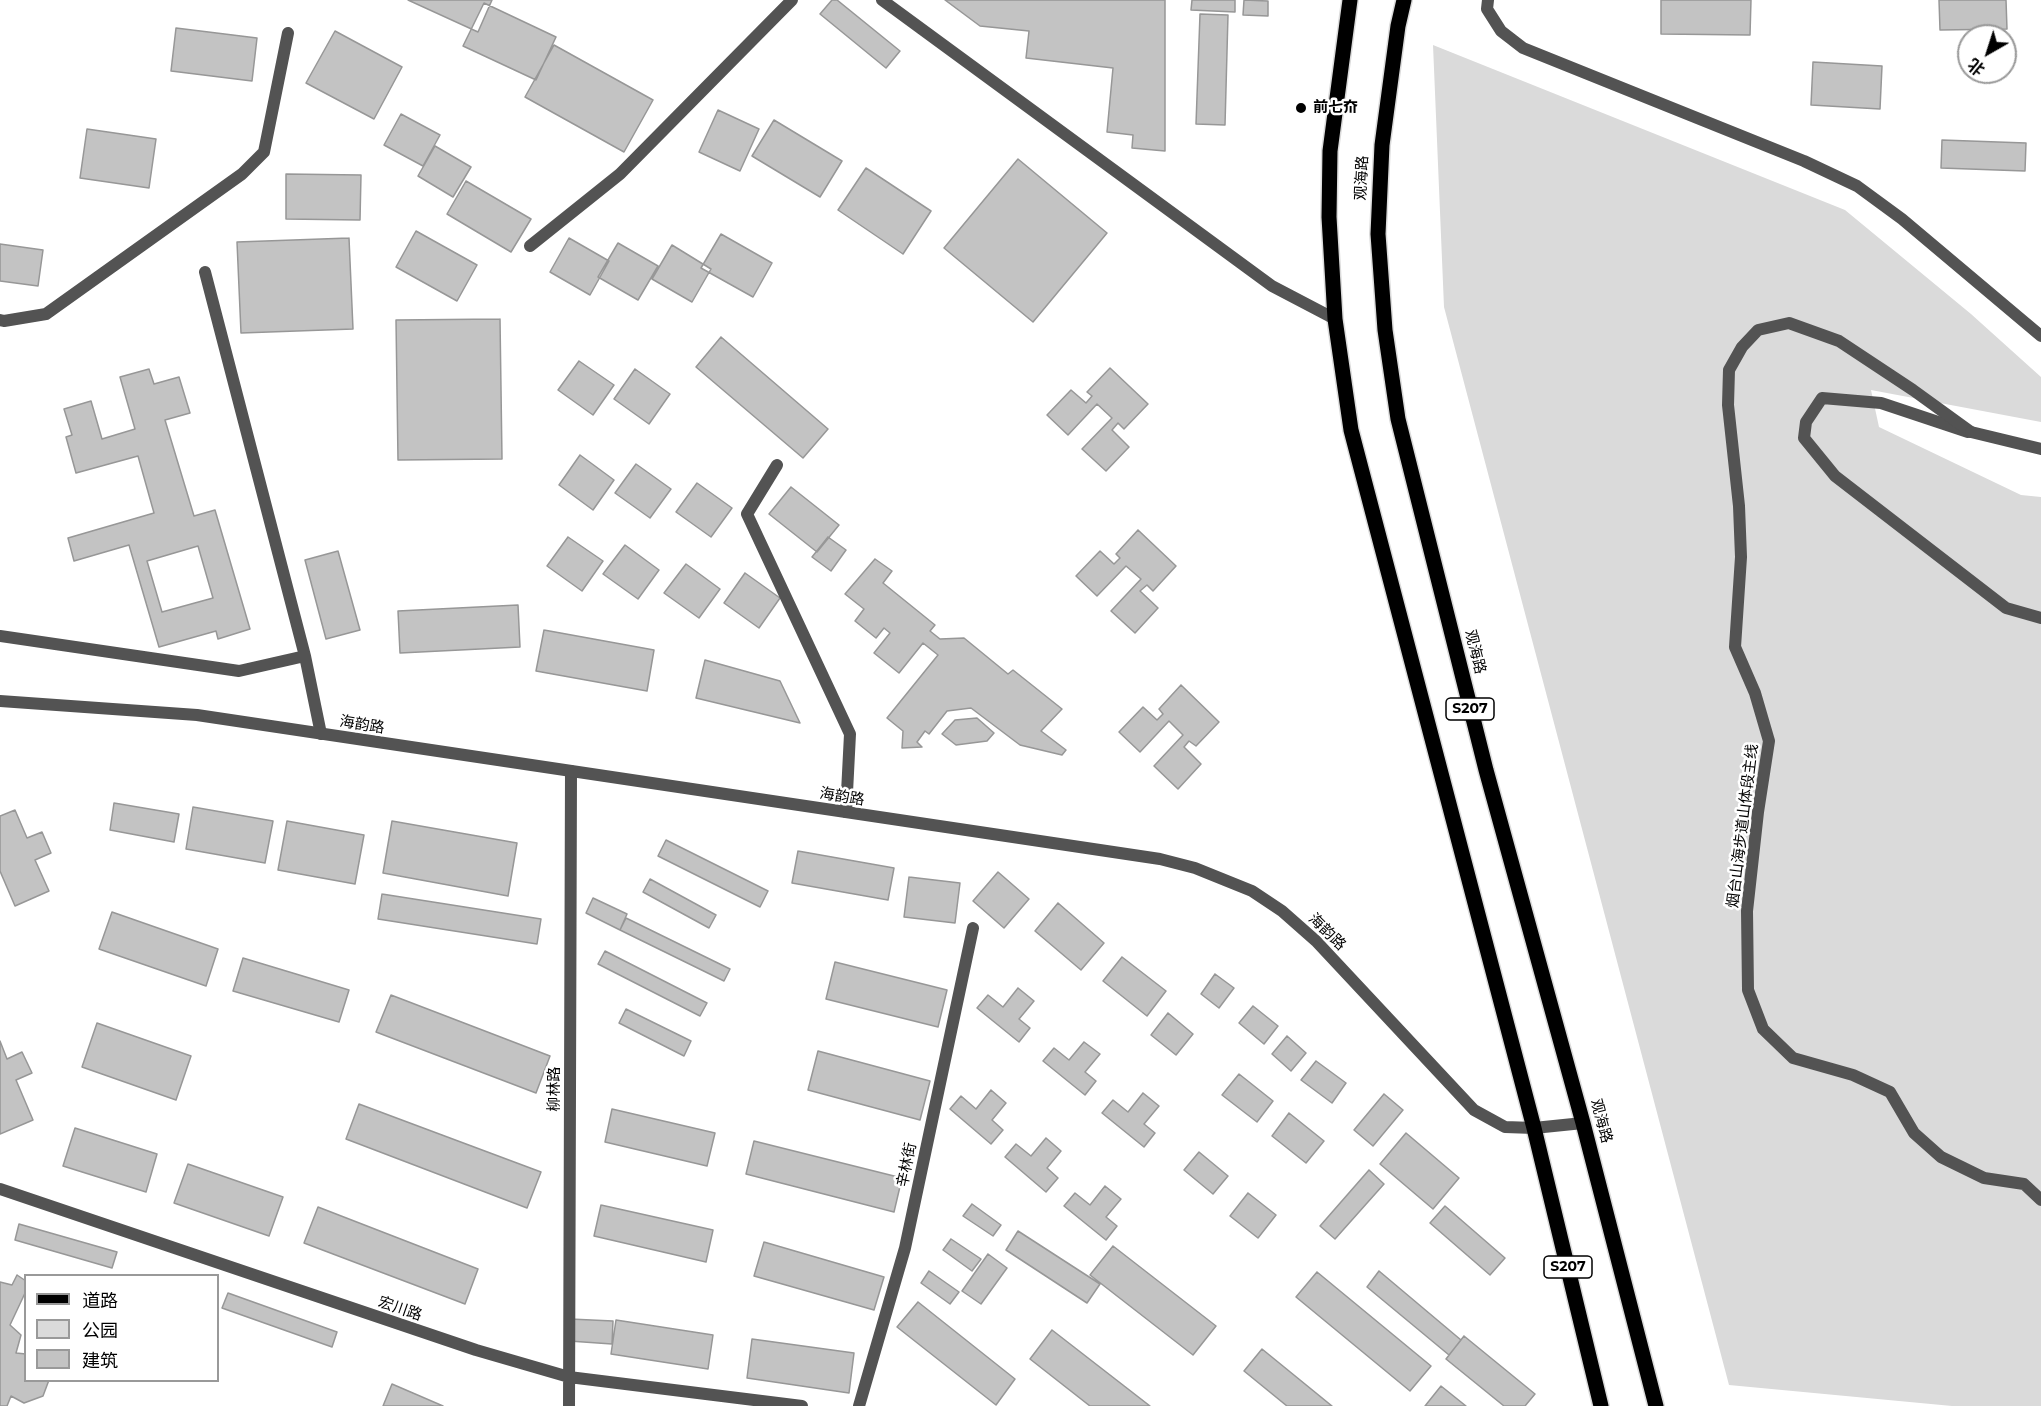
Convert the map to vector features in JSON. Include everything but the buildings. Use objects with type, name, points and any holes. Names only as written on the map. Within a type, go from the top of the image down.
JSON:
[{"type":"main road","name":"S207","points":[[1350,0],[1330,151],[1329,217],[1335,319],[1351,430],[1534,1128],[1601,1406]]},
{"type":"main road","name":"观海路","points":[[1404,0],[1398,26],[1382,145],[1378,234],[1385,330],[1398,419],[1486,770],[1583,1124],[1656,1406]]},
{"type":"street","points":[[530,246],[620,174],[792,0]]},
{"type":"street","points":[[882,0],[1272,286],[1335,319]]},
{"type":"street","points":[[1488,0],[1487,9],[1501,31],[1523,48],[1804,161],[1857,186],[1902,219],[2041,336]]},
{"type":"street","points":[[0,320],[46,314],[242,174],[264,152],[288,33]]},
{"type":"street","points":[[205,272],[305,656],[321,734]]},
{"type":"street","name":"烟台山海步道山体段主线","points":[[2041,449],[1971,432],[1839,341],[1789,323],[1758,330],[1742,347],[1728,370],[1728,405],[1739,506],[1741,557],[1735,647],[1755,693],[1769,741],[1747,911],[1748,990],[1764,1029],[1792,1058],[1853,1075],[1890,1092],[1914,1133],[1941,1157],[1984,1178],[2024,1184],[2041,1200]]},
{"type":"street","points":[[1971,432],[1881,403],[1822,398],[1806,422],[1804,438],[1835,476],[2006,608],[2041,618]]},
{"type":"street","points":[[777,465],[747,514],[850,734],[846,812]]},
{"type":"street","points":[[0,636],[239,671],[305,656]]},
{"type":"street","name":"海韵路","points":[[0,700],[197,715],[1160,859],[1195,868],[1252,891],[1282,911],[1316,940],[1474,1110],[1504,1127],[1534,1128],[1583,1124]]},
{"type":"street","name":"柳林路","points":[[569,1406],[571,771]]},
{"type":"street","name":"辛林街","points":[[859,1406],[905,1248],[973,928]]},
{"type":"street","name":"宏川路","points":[[0,1189],[477,1350],[569,1377],[802,1406]]},
{"type":"green space","points":[[1433,45],[1845,210],[1971,314],[2041,377],[2041,422],[1871,390],[1879,427],[2021,495],[2041,497],[2041,1406],[1952,1406],[1729,1385],[1444,307]]},
{"type":"place","name":"前七夼","points":[[1301,108]]}]
